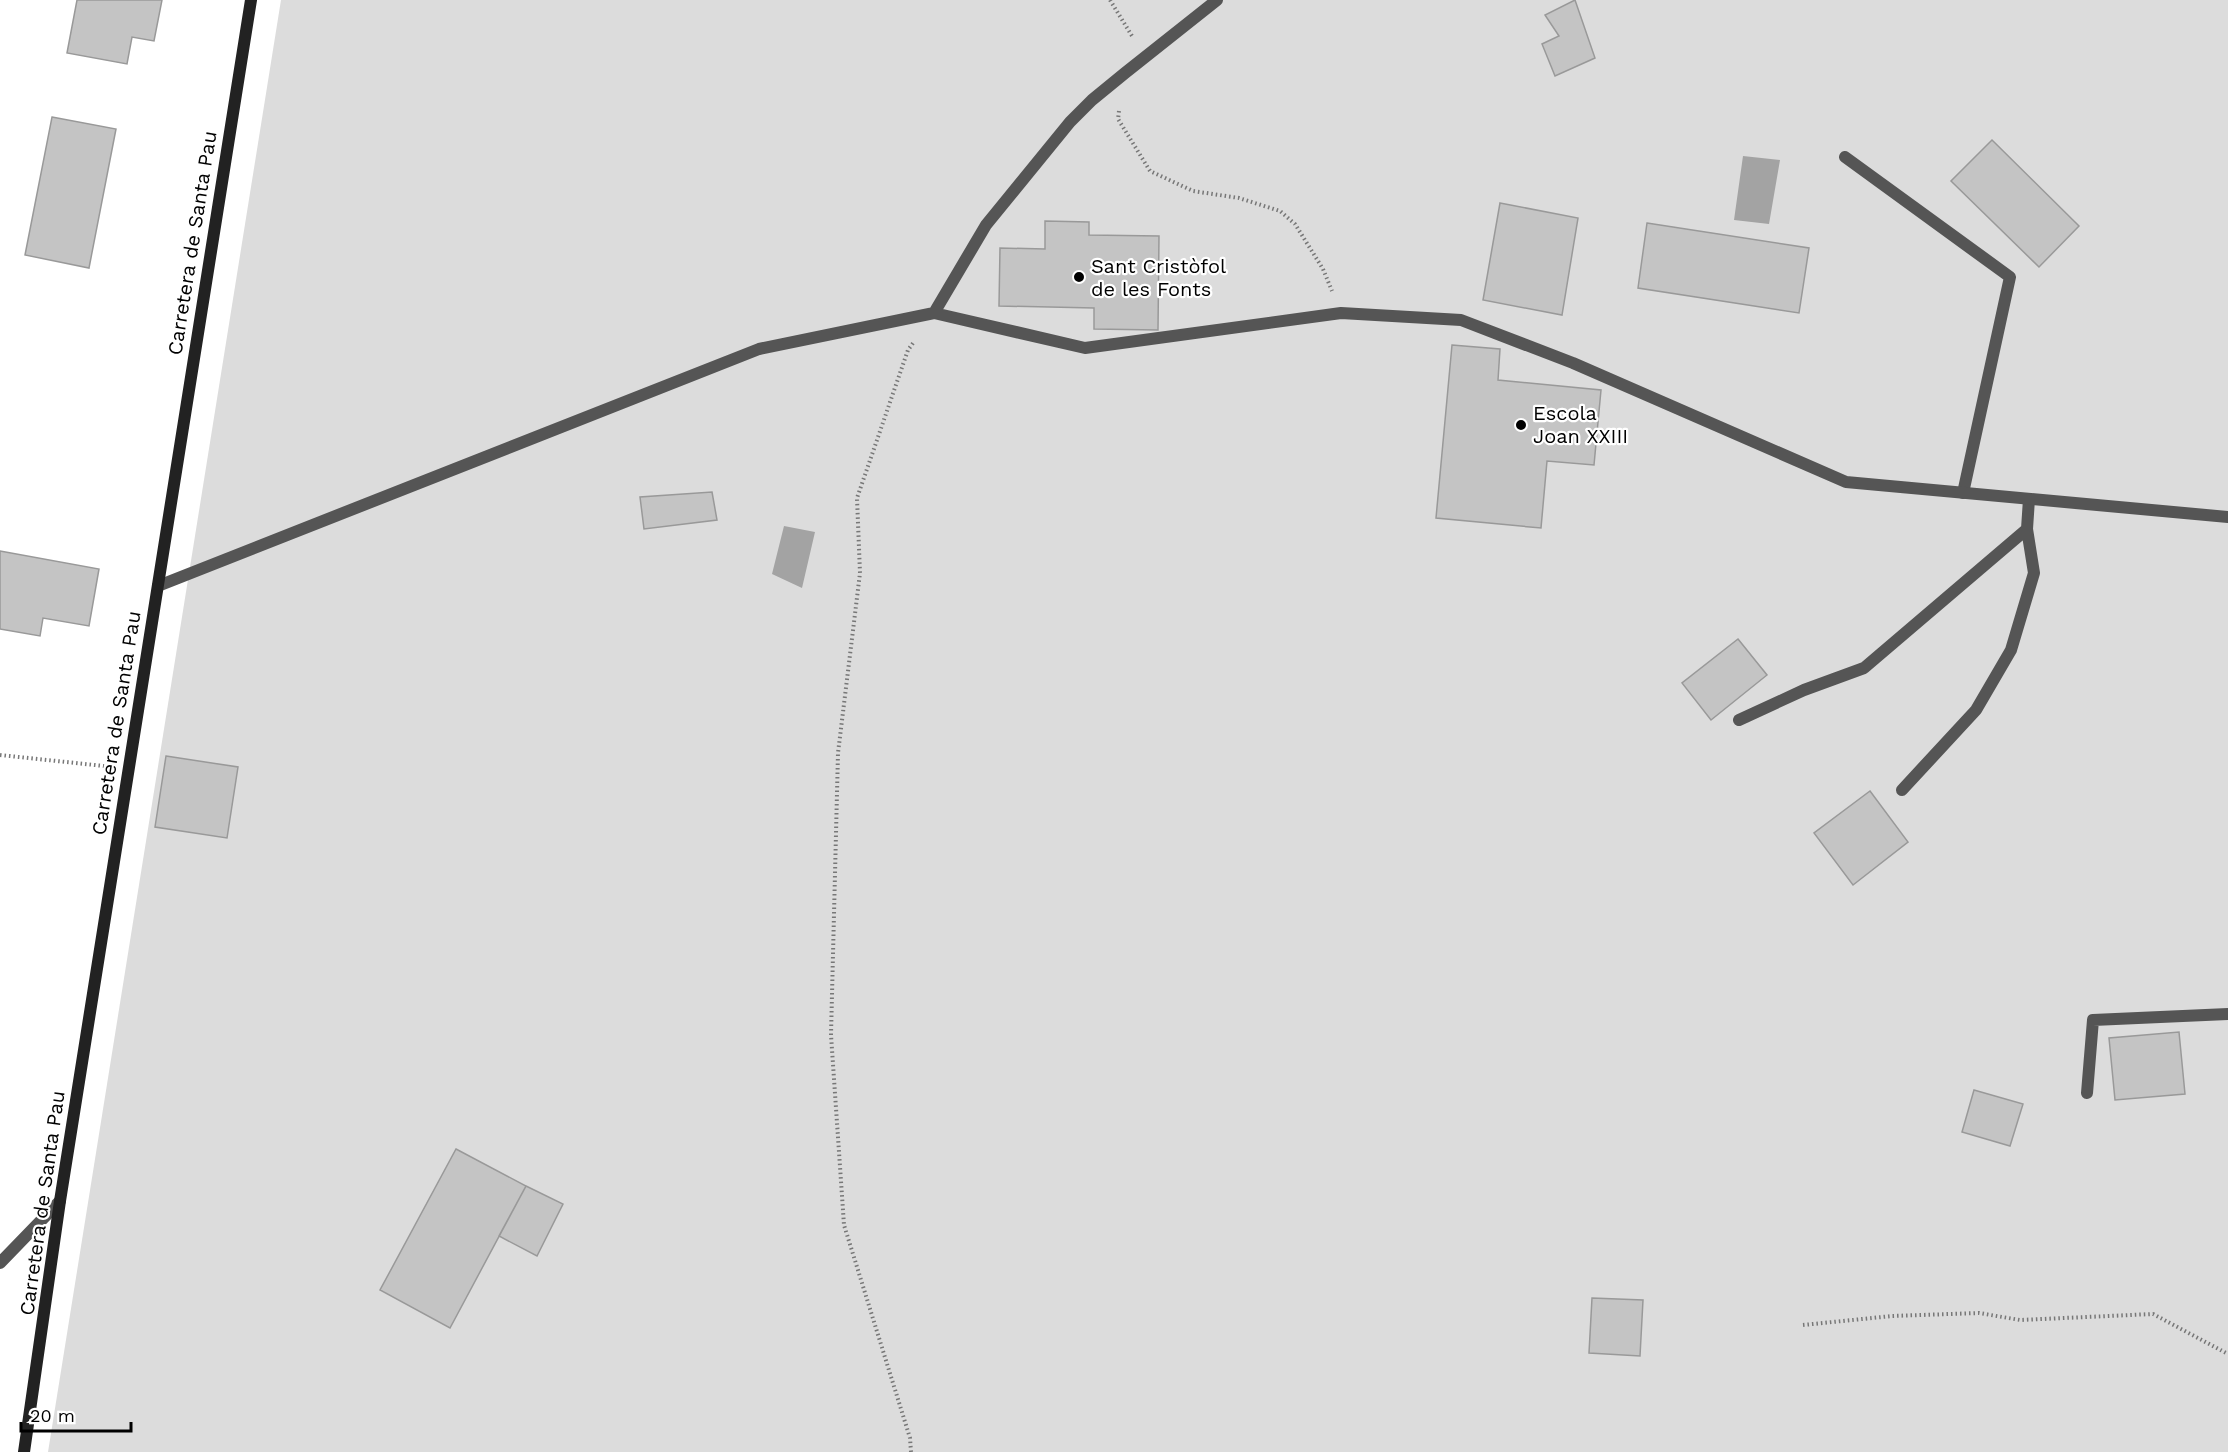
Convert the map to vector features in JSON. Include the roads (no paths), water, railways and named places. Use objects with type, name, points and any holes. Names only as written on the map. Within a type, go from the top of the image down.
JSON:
[{"type":"main road","name":"Carretera de Santa Pau","points":[[24,1452],[60,1201],[251,0]]},
{"type":"street","points":[[934,313],[986,225],[1070,122],[1092,100],[1218,0]]},
{"type":"street","points":[[1845,157],[2010,277],[1963,493]]},
{"type":"street","points":[[158,586],[759,349],[934,313],[1085,348],[1341,313],[1461,320],[1573,363],[1846,482],[2228,518]]},
{"type":"street","points":[[1902,790],[1976,710],[2011,650],[2034,573],[2027,529],[2029,499]]},
{"type":"street","points":[[1739,720],[1804,690],[1864,668],[2027,529]]},
{"type":"street","points":[[2087,1093],[2093,1020],[2228,1014]]},
{"type":"street","points":[[0,1263],[60,1201]]},
{"type":"place","name":"Sant Cristòfol de les Fonts","points":[[1079,277]]},
{"type":"place","name":"Escola Joan XXIII","points":[[1521,425]]}]
